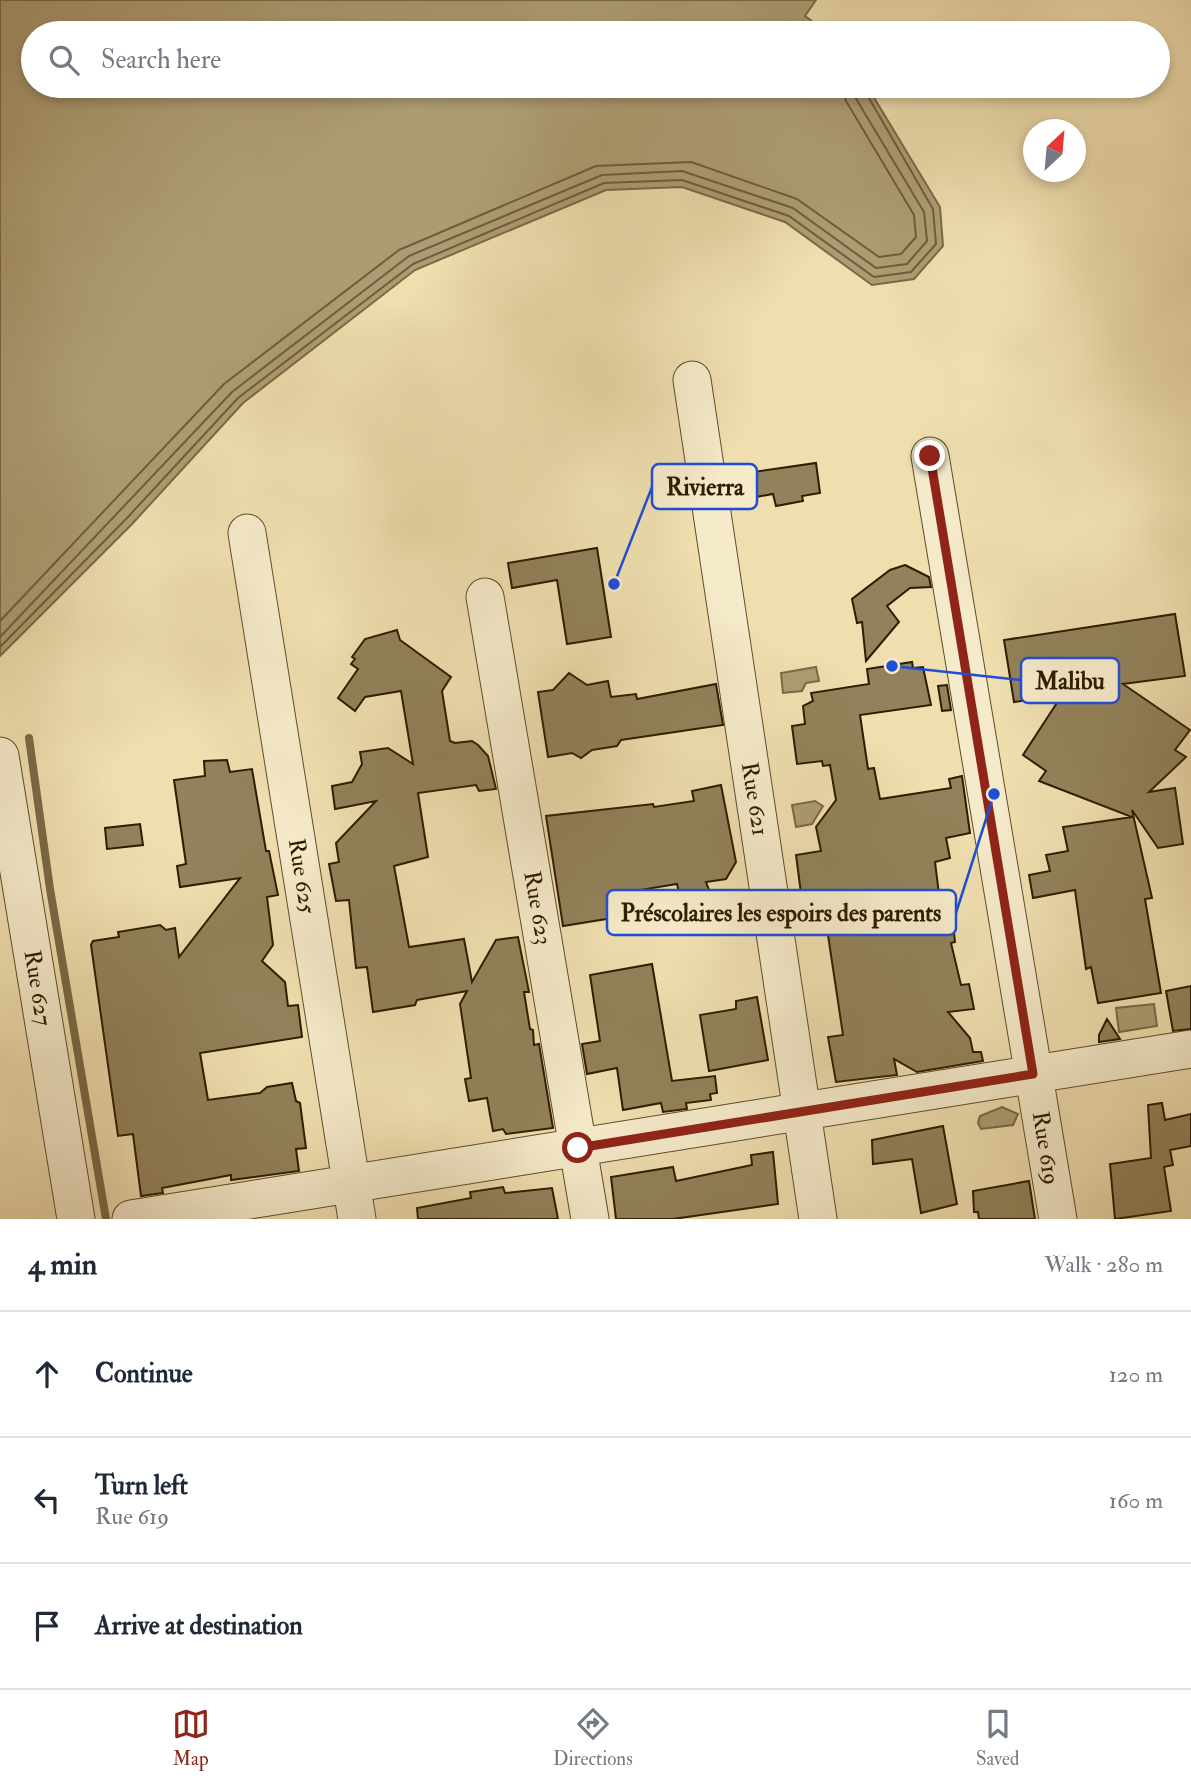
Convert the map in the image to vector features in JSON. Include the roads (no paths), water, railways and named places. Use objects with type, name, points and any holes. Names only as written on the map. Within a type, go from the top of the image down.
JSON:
[{"type":"street","name":"Rue 621","points":[[692,380],[818,1219]]},
{"type":"street","name":"Rue 619","points":[[930,456],[1058,1219]]},
{"type":"street","name":"Rue 625","points":[[247,533],[354,1202]]},
{"type":"street","name":"Rue 623","points":[[485,597],[590,1219]]},
{"type":"street","name":"Rue 627","points":[[0,756],[9,870],[76,1219]]},
{"type":"street","points":[[131,1219],[354,1202],[578,1148],[1191,1049]]},
{"type":"water","points":[[0,0],[816,0],[805,16],[812,21],[21,21],[21,98],[874,98],[940,207],[943,246],[914,279],[872,285],[785,222],[682,187],[606,190],[415,270],[243,403],[133,523],[0,656]]},
{"type":"water","points":[[816,667],[819,681],[806,683],[802,691],[783,693],[781,673]]},
{"type":"water","points":[[815,801],[823,806],[812,824],[796,827],[792,805]]},
{"type":"water","points":[[1154,1004],[1157,1026],[1119,1032],[1116,1008]]},
{"type":"water","points":[[1002,1107],[1018,1114],[1013,1125],[981,1129],[978,1123],[980,1116]]},
{"type":"waterway","points":[[29,738],[50,889],[106,1219]]},
{"type":"place","name":"Rivierra","points":[[614,584]]},
{"type":"place","name":"Malibu","points":[[892,666]]},
{"type":"place","name":"Préscolaires les espoirs des parents","points":[[994,794]]}]
